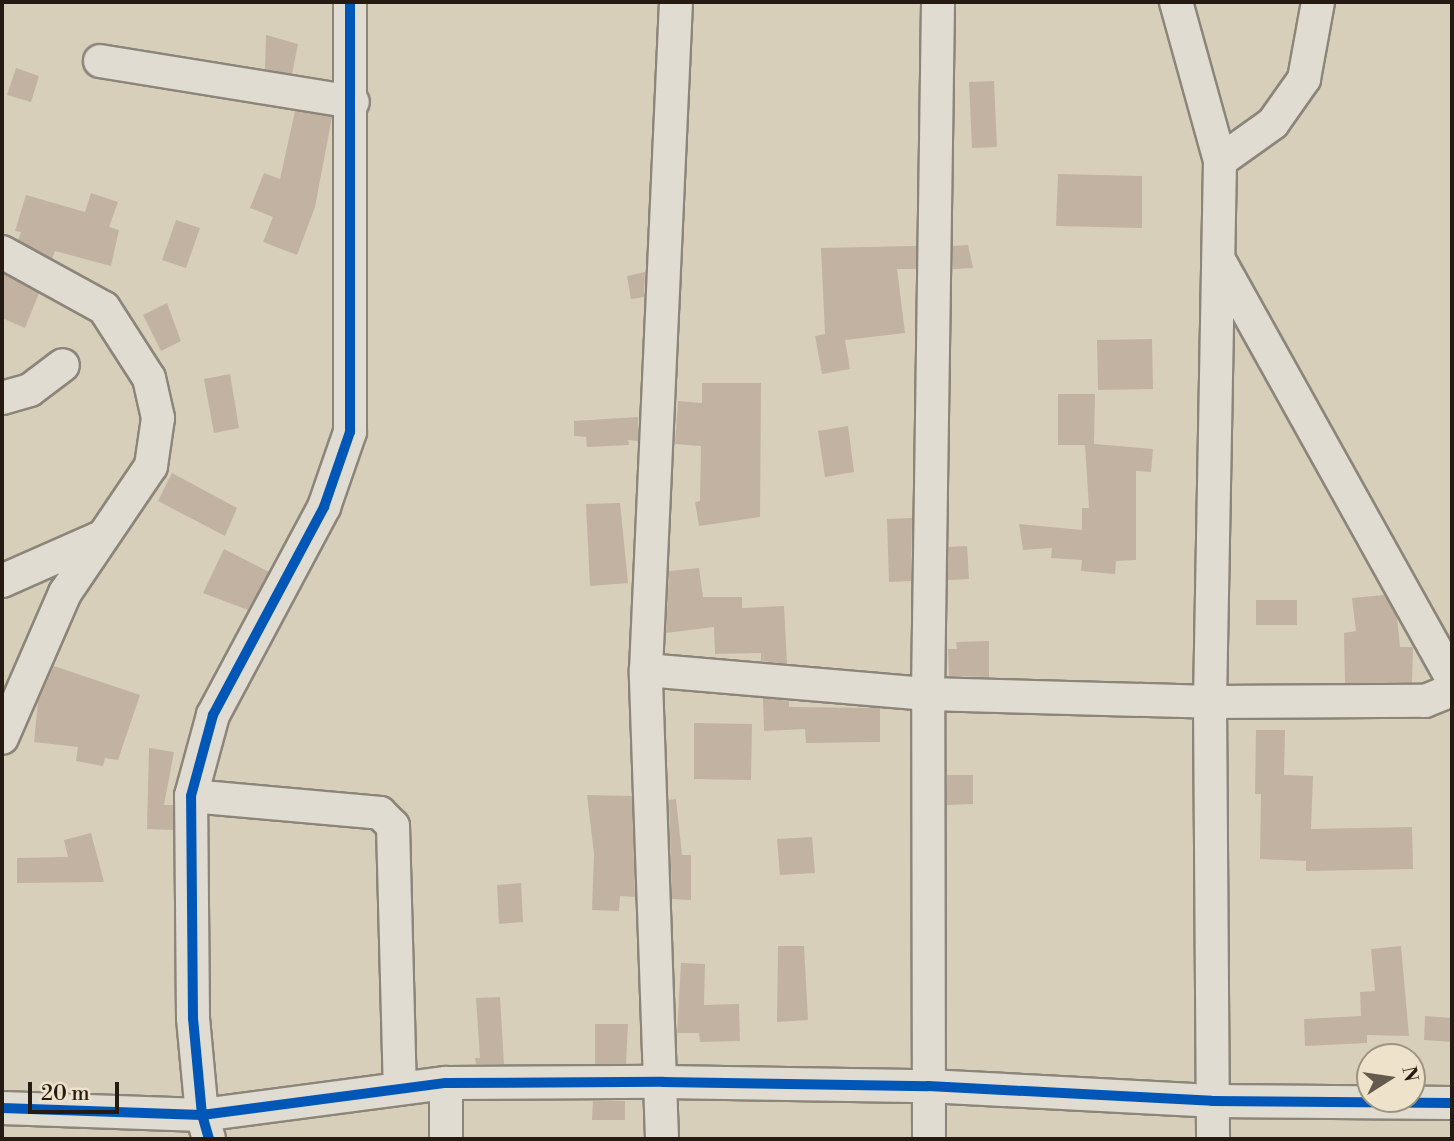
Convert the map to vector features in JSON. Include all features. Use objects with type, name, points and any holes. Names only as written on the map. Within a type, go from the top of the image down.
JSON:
[{"type":"street","points":[[200,1131],[193,1017],[191,796],[213,715],[324,508],[349,432],[353,102],[350,2]]},
{"type":"street","points":[[662,1139],[663,1082],[646,670],[676,2]]},
{"type":"street","points":[[929,1139],[928,694],[938,2]]},
{"type":"street","points":[[1176,2],[1220,161],[1210,702],[1213,1139]]},
{"type":"street","points":[[1220,161],[1273,123],[1304,79],[1318,2]]},
{"type":"street","points":[[100,61],[353,102]]},
{"type":"street","points":[[2,252],[104,309],[149,378],[158,418],[151,466],[99,538],[65,593],[2,738]]},
{"type":"street","points":[[1219,259],[1452,679]]},
{"type":"street","points":[[2,398],[30,390],[64,365]]},
{"type":"street","points":[[2,581],[99,538]]},
{"type":"street","points":[[646,670],[928,694],[1210,702],[1424,701],[1452,690]]},
{"type":"street","points":[[191,796],[380,813],[393,826],[400,1087]]},
{"type":"street","points":[[2,1108],[200,1131],[400,1087],[446,1083],[663,1082],[928,1086],[1212,1101],[1452,1102]]},
{"type":"street","points":[[446,1083],[446,1139]]},
{"type":"building","points":[[266,35],[298,44],[292,74],[265,69]]},
{"type":"building","points":[[16,68],[39,76],[31,102],[7,95]]},
{"type":"building","points":[[994,81],[997,147],[972,148],[969,82]]},
{"type":"building","points":[[295,111],[332,117],[315,207],[297,255],[263,242],[273,217],[250,208],[264,173],[280,179]]},
{"type":"building","points":[[1058,174],[1142,176],[1142,228],[1056,226]]},
{"type":"building","points":[[91,193],[118,202],[109,227],[119,230],[111,266],[55,251],[52,259],[18,240],[21,232],[15,231],[26,195],[85,212]]},
{"type":"building","points":[[176,220],[200,228],[186,268],[162,260]]},
{"type":"building","points":[[968,245],[973,268],[953,269],[953,246]]},
{"type":"building","points":[[916,246],[916,269],[897,269],[905,333],[845,340],[850,369],[822,374],[815,336],[825,334],[821,248]]},
{"type":"building","points":[[645,272],[644,297],[631,299],[627,276]]},
{"type":"building","points":[[4,274],[39,293],[25,328],[2,318]]},
{"type":"building","points":[[167,303],[181,341],[161,351],[143,315]]},
{"type":"building","points":[[1152,339],[1153,389],[1098,390],[1097,340]]},
{"type":"building","points":[[230,374],[239,428],[214,433],[204,379]]},
{"type":"building","points":[[702,383],[761,383],[760,517],[699,526],[695,502],[700,501],[701,446],[675,444],[678,401],[702,403]]},
{"type":"building","points":[[1058,394],[1095,394],[1094,444],[1153,449],[1151,472],[1136,471],[1136,560],[1116,561],[1115,574],[1081,571],[1082,560],[1051,558],[1052,548],[1023,550],[1019,524],[1082,530],[1082,508],[1089,508],[1085,445],[1058,445]]},
{"type":"building","points":[[638,417],[638,441],[628,440],[629,445],[587,447],[586,437],[574,436],[574,421]]},
{"type":"building","points":[[848,426],[854,472],[825,477],[818,431]]},
{"type":"building","points":[[172,473],[237,508],[225,536],[158,501]]},
{"type":"building","points":[[620,503],[628,583],[590,586],[586,504]]},
{"type":"building","points":[[912,518],[911,581],[889,582],[887,519]]},
{"type":"building","points":[[967,546],[969,579],[948,580],[948,547]]},
{"type":"building","points":[[224,549],[269,572],[248,610],[203,593]]},
{"type":"building","points":[[699,568],[703,597],[742,597],[742,608],[784,606],[787,664],[761,661],[761,653],[715,654],[714,627],[666,633],[669,571]]},
{"type":"building","points":[[1384,595],[1397,617],[1400,647],[1413,647],[1412,683],[1345,683],[1344,633],[1356,631],[1352,598]]},
{"type":"building","points":[[1256,600],[1297,600],[1297,625],[1256,625]]},
{"type":"building","points":[[989,641],[989,677],[949,676],[948,649],[957,649],[956,642]]},
{"type":"building","points":[[54,666],[140,695],[118,760],[105,758],[103,766],[76,761],[78,747],[34,742],[38,702]]},
{"type":"building","points":[[763,698],[789,701],[789,707],[880,708],[880,742],[806,743],[805,729],[764,731]]},
{"type":"building","points":[[694,723],[752,724],[751,780],[694,779]]},
{"type":"building","points":[[1256,730],[1285,730],[1284,775],[1313,776],[1311,829],[1412,827],[1413,869],[1306,871],[1306,861],[1260,859],[1261,794],[1255,794]]},
{"type":"building","points":[[149,748],[174,752],[164,805],[173,805],[173,830],[147,829]]},
{"type":"building","points":[[947,775],[973,775],[973,804],[947,805]]},
{"type":"building","points":[[587,795],[632,796],[635,897],[620,896],[619,911],[592,910],[594,854]]},
{"type":"building","points":[[676,799],[682,855],[691,855],[691,900],[672,899],[669,800]]},
{"type":"building","points":[[91,833],[104,882],[17,883],[17,858],[68,857],[64,840]]},
{"type":"building","points":[[812,837],[815,873],[780,875],[777,839]]},
{"type":"building","points":[[521,883],[523,922],[499,924],[497,885]]},
{"type":"building","points":[[778,946],[804,946],[808,1020],[777,1022]]},
{"type":"building","points":[[1401,946],[1409,1036],[1367,1035],[1367,1043],[1305,1046],[1304,1019],[1361,1016],[1360,992],[1375,991],[1371,949]]},
{"type":"building","points":[[681,963],[705,964],[704,1005],[739,1004],[740,1041],[700,1042],[699,1033],[677,1033]]},
{"type":"building","points":[[500,997],[504,1064],[476,1064],[475,1058],[480,1058],[476,998]]},
{"type":"building","points":[[1425,1016],[1452,1018],[1452,1042],[1424,1040]]},
{"type":"building","points":[[595,1024],[628,1024],[626,1064],[595,1064]]},
{"type":"building","points":[[593,1101],[625,1101],[625,1120],[592,1120]]},
{"type":"cycle path","points":[[209,1139],[202,1115],[193,1018],[191,796],[213,715],[324,507],[350,432],[350,2]]},
{"type":"cycle path","points":[[2,1108],[202,1115],[446,1083],[663,1082],[928,1086],[1212,1101],[1452,1103]]}]
